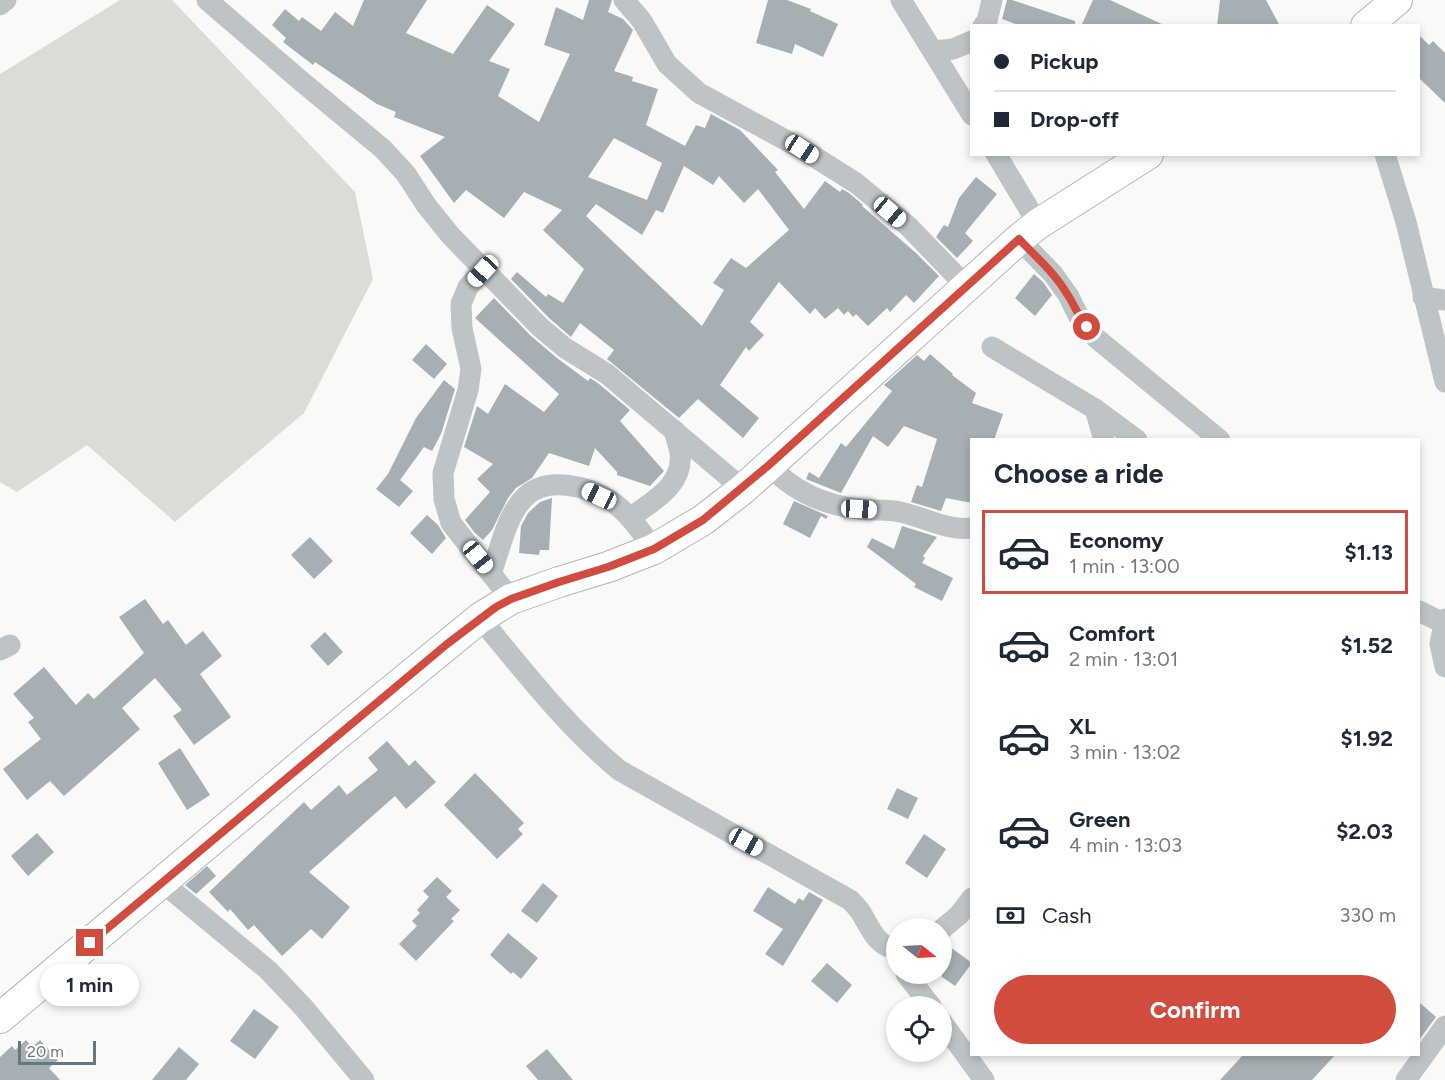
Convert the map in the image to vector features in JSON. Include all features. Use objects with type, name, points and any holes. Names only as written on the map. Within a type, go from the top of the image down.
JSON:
[{"type":"street","points":[[0,5],[6,0]]},
{"type":"street","points":[[624,0],[642,21],[667,64],[699,93],[802,149],[856,183],[908,226],[966,286]]},
{"type":"street","points":[[900,0],[970,112]]},
{"type":"street","points":[[985,24],[992,0]]},
{"type":"street","points":[[1368,24],[1397,0]]},
{"type":"street","points":[[217,3],[383,149],[406,174],[426,205],[451,236],[540,327],[565,348],[607,374],[743,489]]},
{"type":"street","points":[[933,51],[953,49],[970,42]]},
{"type":"street","points":[[997,156],[1029,232],[1068,295],[1078,317],[1096,338],[1218,438]]},
{"type":"street","points":[[0,1018],[480,618],[511,599],[608,567],[654,549],[703,520],[743,489],[966,286],[1029,232],[1145,156]]},
{"type":"street","points":[[1385,156],[1406,222],[1445,382]]},
{"type":"street","points":[[483,271],[468,287],[461,304],[462,328],[471,369],[468,390],[443,473],[444,499],[451,523],[511,599]]},
{"type":"street","points":[[1423,297],[1445,300]]},
{"type":"street","points":[[992,347],[1095,409],[1134,438]]},
{"type":"street","points":[[1095,409],[1103,438]]},
{"type":"street","points":[[630,518],[669,489],[676,477],[680,454],[674,430]]},
{"type":"street","points":[[769,465],[781,479],[796,490],[837,505],[899,512],[944,527],[970,528]]},
{"type":"street","points":[[491,574],[514,512],[525,496],[542,486],[560,485],[587,490],[610,501],[630,518],[654,549]]},
{"type":"street","points":[[1420,611],[1444,622],[1440,644],[1445,667]]},
{"type":"street","points":[[480,618],[540,690],[600,754],[619,770],[849,900],[860,911],[867,925],[879,940],[886,945]]},
{"type":"street","points":[[163,883],[267,970],[312,1017],[364,1080]]},
{"type":"street","points":[[952,921],[970,901]]},
{"type":"street","points":[[914,984],[923,996]]},
{"type":"street","points":[[1406,1080],[1445,1026]]},
{"type":"street","points":[[952,1029],[966,1038]]},
{"type":"street","points":[[974,1056],[984,1080]]},
{"type":"shaded area","points":[[120,0],[172,0],[355,192],[373,279],[304,413],[175,522],[87,445],[17,492],[0,482],[0,74]]},
{"type":"building","points":[[364,0],[427,0],[406,33],[453,54],[487,5],[515,24],[489,61],[510,69],[498,96],[539,122],[570,54],[544,45],[556,7],[583,20],[589,0],[612,0],[608,12],[623,19],[633,30],[614,71],[633,77],[632,81],[658,89],[646,125],[685,146],[696,125],[705,128],[711,114],[740,130],[778,170],[775,172],[804,209],[825,181],[840,192],[842,189],[863,205],[939,276],[914,303],[906,295],[890,312],[887,308],[868,326],[856,314],[853,317],[848,311],[844,315],[838,308],[825,319],[815,308],[810,314],[779,282],[750,322],[764,335],[749,351],[746,347],[720,385],[759,418],[743,438],[698,399],[679,418],[607,359],[614,350],[580,323],[571,337],[511,279],[517,272],[546,297],[548,294],[563,303],[584,269],[543,230],[562,210],[524,192],[504,218],[466,190],[454,203],[420,156],[445,137],[394,117],[396,112],[377,104],[315,62],[313,65],[283,42],[286,38],[272,25],[285,9],[299,21],[302,17],[321,31],[335,12],[353,26]],"holes":[[[614,138],[662,163],[647,200],[588,177]],[[684,166],[713,185],[719,176],[744,203],[758,189],[789,230],[746,268],[731,258],[713,283],[724,290],[702,326],[586,216],[596,204],[642,235],[656,210],[663,213]]]},
{"type":"building","points":[[768,0],[787,0],[811,9],[810,11],[838,24],[823,57],[795,44],[792,54],[756,43]]},
{"type":"building","points":[[1007,0],[1012,0],[1075,21],[1075,24],[1016,24],[1002,19]]},
{"type":"building","points":[[1093,0],[1110,0],[1162,24],[1082,24]]},
{"type":"building","points":[[1220,0],[1266,0],[1279,24],[1217,24]]},
{"type":"building","points":[[1420,36],[1429,45],[1433,41],[1445,53],[1445,103],[1420,79]]},
{"type":"building","points":[[976,177],[997,194],[965,233],[973,241],[957,258],[936,237],[944,225],[948,227],[959,198]]},
{"type":"building","points":[[1034,274],[1052,295],[1035,316],[1015,298]]},
{"type":"building","points":[[494,298],[531,336],[557,358],[588,381],[590,378],[599,384],[630,410],[620,421],[664,471],[650,486],[617,475],[617,472],[595,448],[589,466],[549,453],[532,478],[516,488],[508,498],[492,530],[483,540],[475,533],[465,520],[490,492],[477,479],[493,464],[464,447],[477,406],[488,414],[505,384],[544,412],[559,394],[475,318]]},
{"type":"building","points":[[426,344],[447,364],[434,379],[412,360]]},
{"type":"building","points":[[930,354],[976,393],[972,403],[1003,414],[995,438],[970,438],[970,503],[946,498],[941,511],[911,502],[917,485],[922,487],[937,439],[904,426],[888,447],[873,436],[841,493],[806,479],[809,472],[819,478],[841,443],[846,447],[892,391],[884,385],[917,355],[924,361]]},
{"type":"building","points":[[444,380],[455,389],[441,434],[432,451],[424,447],[400,480],[413,491],[399,507],[376,489],[388,474],[416,418]]},
{"type":"building","points":[[552,498],[549,550],[540,550],[539,555],[519,553],[521,526],[528,513],[540,502]]},
{"type":"building","points":[[794,501],[828,516],[826,519],[821,516],[810,538],[783,524]]},
{"type":"building","points":[[427,515],[438,525],[446,538],[432,554],[410,533]]},
{"type":"building","points":[[902,526],[937,537],[923,556],[925,558],[922,563],[953,578],[942,601],[914,587],[916,584],[867,547],[872,538],[894,549]]},
{"type":"building","points":[[310,537],[333,561],[314,579],[291,555]]},
{"type":"building","points":[[145,599],[163,624],[168,620],[186,645],[203,631],[222,656],[200,674],[231,717],[194,745],[173,716],[182,710],[155,678],[122,708],[140,729],[64,796],[50,781],[27,800],[3,769],[41,739],[28,722],[34,718],[13,694],[44,667],[76,705],[88,693],[94,699],[144,653],[119,617]]},
{"type":"building","points":[[325,632],[343,652],[328,666],[310,646]]},
{"type":"building","points":[[387,741],[409,766],[415,760],[436,782],[406,809],[395,796],[309,872],[350,907],[322,939],[311,929],[282,956],[254,925],[248,930],[230,909],[228,912],[209,892],[304,802],[311,810],[339,785],[347,795],[378,770],[368,758]]},
{"type":"building","points":[[180,748],[210,795],[187,810],[158,763]]},
{"type":"building","points":[[475,773],[524,823],[518,829],[523,834],[497,859],[444,805]]},
{"type":"building","points":[[897,788],[918,798],[908,819],[887,809]]},
{"type":"building","points":[[37,833],[54,852],[28,876],[11,856]]},
{"type":"building","points":[[924,834],[946,849],[927,878],[905,863]]},
{"type":"building","points":[[207,866],[216,876],[196,894],[185,885]]},
{"type":"building","points":[[437,877],[452,891],[446,897],[460,910],[451,919],[454,921],[416,961],[399,944],[417,926],[412,921],[420,913],[417,910],[429,897],[423,891]]},
{"type":"building","points":[[543,883],[558,896],[537,923],[521,911]]},
{"type":"building","points":[[768,887],[795,904],[799,898],[803,901],[809,892],[823,900],[783,966],[765,954],[783,929],[753,911]]},
{"type":"building","points":[[508,933],[538,958],[521,979],[513,972],[511,974],[490,955]]},
{"type":"building","points":[[952,948],[970,962],[970,966],[955,986],[952,984]]},
{"type":"building","points":[[827,963],[852,985],[837,1003],[811,981]]},
{"type":"building","points":[[1420,1003],[1436,1017],[1420,1039]]},
{"type":"building","points":[[254,1009],[279,1027],[255,1059],[230,1041]]},
{"type":"building","points":[[26,1040],[32,1047],[40,1040],[58,1060],[49,1068],[60,1080],[0,1080],[0,1057],[12,1046],[15,1050]]},
{"type":"building","points":[[179,1047],[199,1064],[186,1080],[152,1080]]},
{"type":"building","points":[[547,1049],[573,1080],[538,1080],[526,1066]]},
{"type":"building","points":[[1242,1056],[1334,1056],[1312,1080],[1220,1080]]},
{"type":"route","points":[[90,943],[480,618],[511,599],[608,567],[654,549],[703,520],[743,489],[1019,239],[1053,274],[1068,295],[1078,317],[1087,327]]}]
